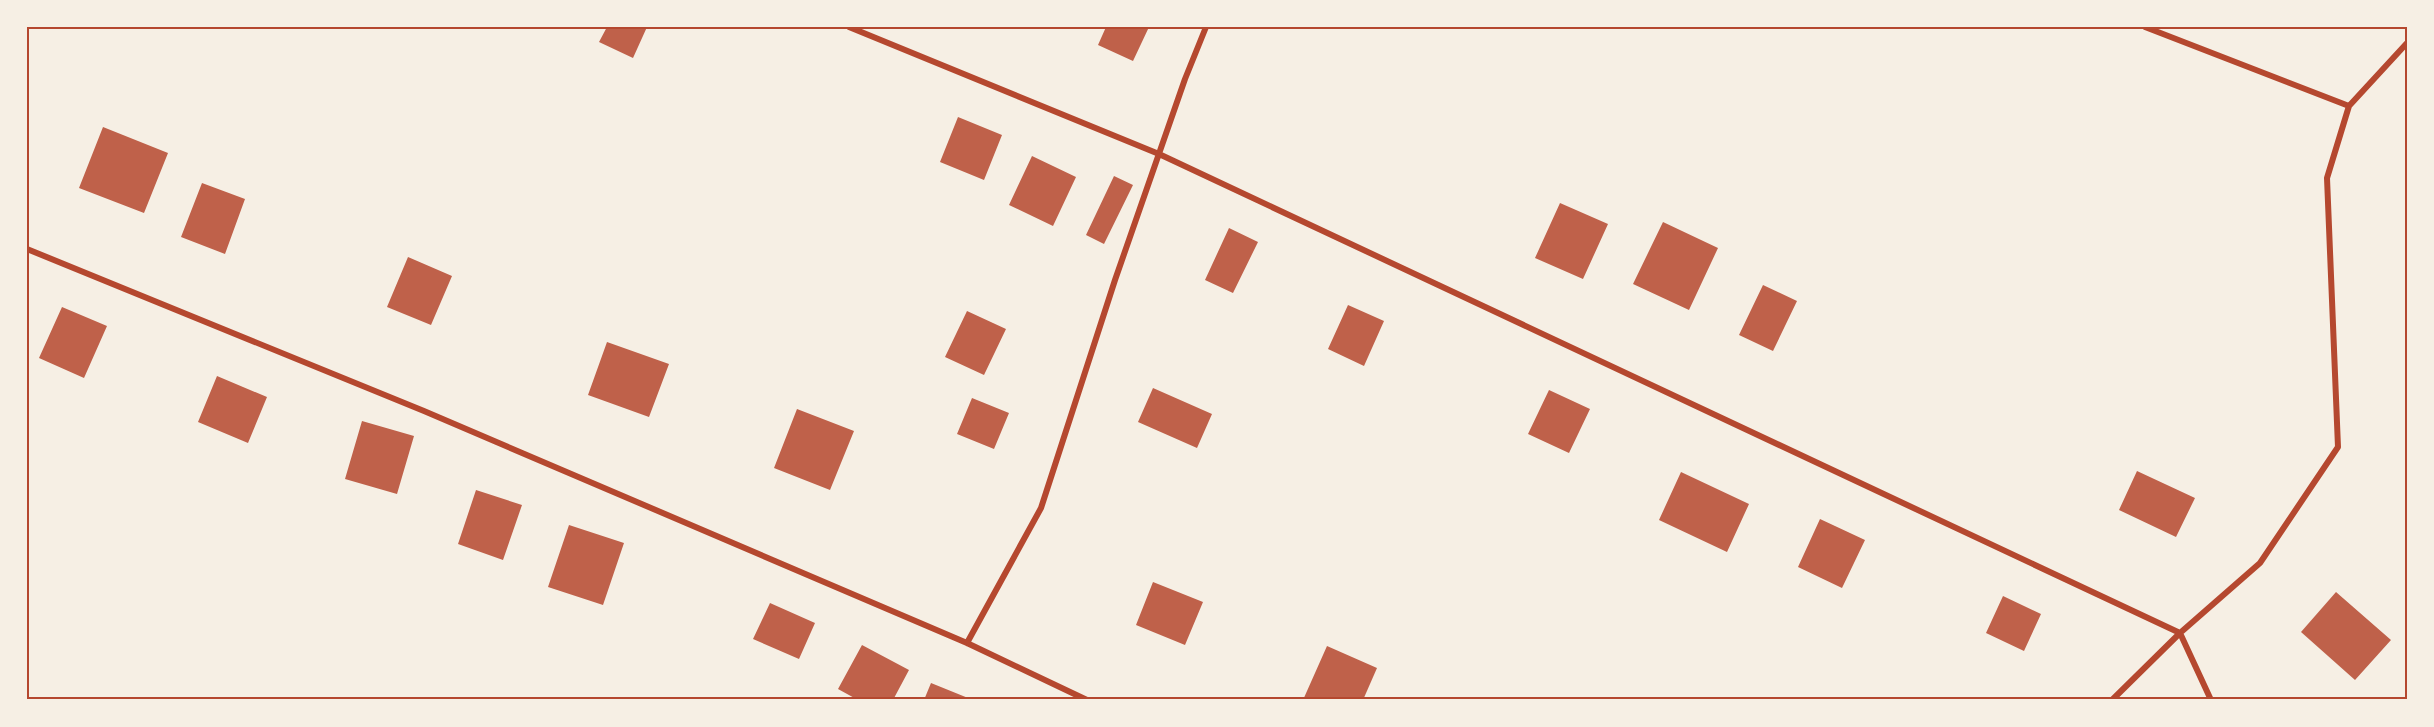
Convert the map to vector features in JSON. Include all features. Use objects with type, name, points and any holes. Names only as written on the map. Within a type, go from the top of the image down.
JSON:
[{"type":"street","points":[[849,27],[1159,154],[2180,633],[2211,700]]},
{"type":"street","points":[[967,643],[1041,508],[1115,280],[1206,27]]},
{"type":"street","points":[[2145,27],[2349,106]]},
{"type":"street","points":[[2112,700],[2180,633],[2260,563],[2338,447],[2328,178],[2349,106],[2407,44]]},
{"type":"street","points":[[27,249],[423,411],[967,643],[1087,700]]},
{"type":"building","points":[[607,27],[647,27],[633,58],[599,42]]},
{"type":"building","points":[[1106,27],[1149,27],[1133,61],[1098,45]]},
{"type":"building","points":[[958,117],[1002,135],[984,180],[940,162]]},
{"type":"building","points":[[103,127],[168,153],[144,213],[79,188]]},
{"type":"building","points":[[1032,156],[1076,177],[1053,226],[1009,205]]},
{"type":"building","points":[[1114,176],[1133,185],[1104,244],[1086,235]]},
{"type":"building","points":[[202,183],[245,199],[225,254],[181,237]]},
{"type":"building","points":[[1560,203],[1608,224],[1583,279],[1535,258]]},
{"type":"building","points":[[1663,222],[1718,248],[1689,310],[1633,284]]},
{"type":"building","points":[[1229,228],[1258,242],[1233,293],[1205,280]]},
{"type":"building","points":[[408,257],[452,276],[431,325],[387,307]]},
{"type":"building","points":[[1763,285],[1797,301],[1773,351],[1739,335]]},
{"type":"building","points":[[1348,305],[1384,321],[1364,366],[1328,349]]},
{"type":"building","points":[[62,307],[107,326],[84,378],[39,358]]},
{"type":"building","points":[[967,311],[1006,329],[984,375],[945,357]]},
{"type":"building","points":[[607,342],[669,364],[649,417],[588,395]]},
{"type":"building","points":[[217,376],[267,397],[248,443],[198,422]]},
{"type":"building","points":[[1153,388],[1212,414],[1197,448],[1138,422]]},
{"type":"building","points":[[1549,390],[1590,409],[1569,453],[1528,434]]},
{"type":"building","points":[[972,398],[1009,413],[994,449],[957,434]]},
{"type":"building","points":[[797,409],[854,431],[830,490],[774,468]]},
{"type":"building","points":[[362,421],[414,436],[397,494],[345,479]]},
{"type":"building","points":[[2137,471],[2195,498],[2176,537],[2119,510]]},
{"type":"building","points":[[1681,472],[1749,504],[1727,552],[1659,520]]},
{"type":"building","points":[[476,490],[522,505],[503,560],[458,544]]},
{"type":"building","points":[[1820,519],[1865,540],[1842,588],[1798,567]]},
{"type":"building","points":[[569,525],[624,543],[603,605],[548,587]]},
{"type":"building","points":[[1153,582],[1203,602],[1185,645],[1136,625]]},
{"type":"building","points":[[2336,592],[2391,640],[2355,680],[2301,632]]},
{"type":"building","points":[[2003,596],[2041,614],[2024,651],[1986,633]]},
{"type":"building","points":[[770,603],[815,623],[799,659],[753,639]]},
{"type":"building","points":[[862,645],[909,670],[893,700],[858,700],[838,689]]},
{"type":"building","points":[[1327,646],[1377,668],[1363,700],[1303,700]]},
{"type":"building","points":[[931,683],[973,700],[924,700]]}]
